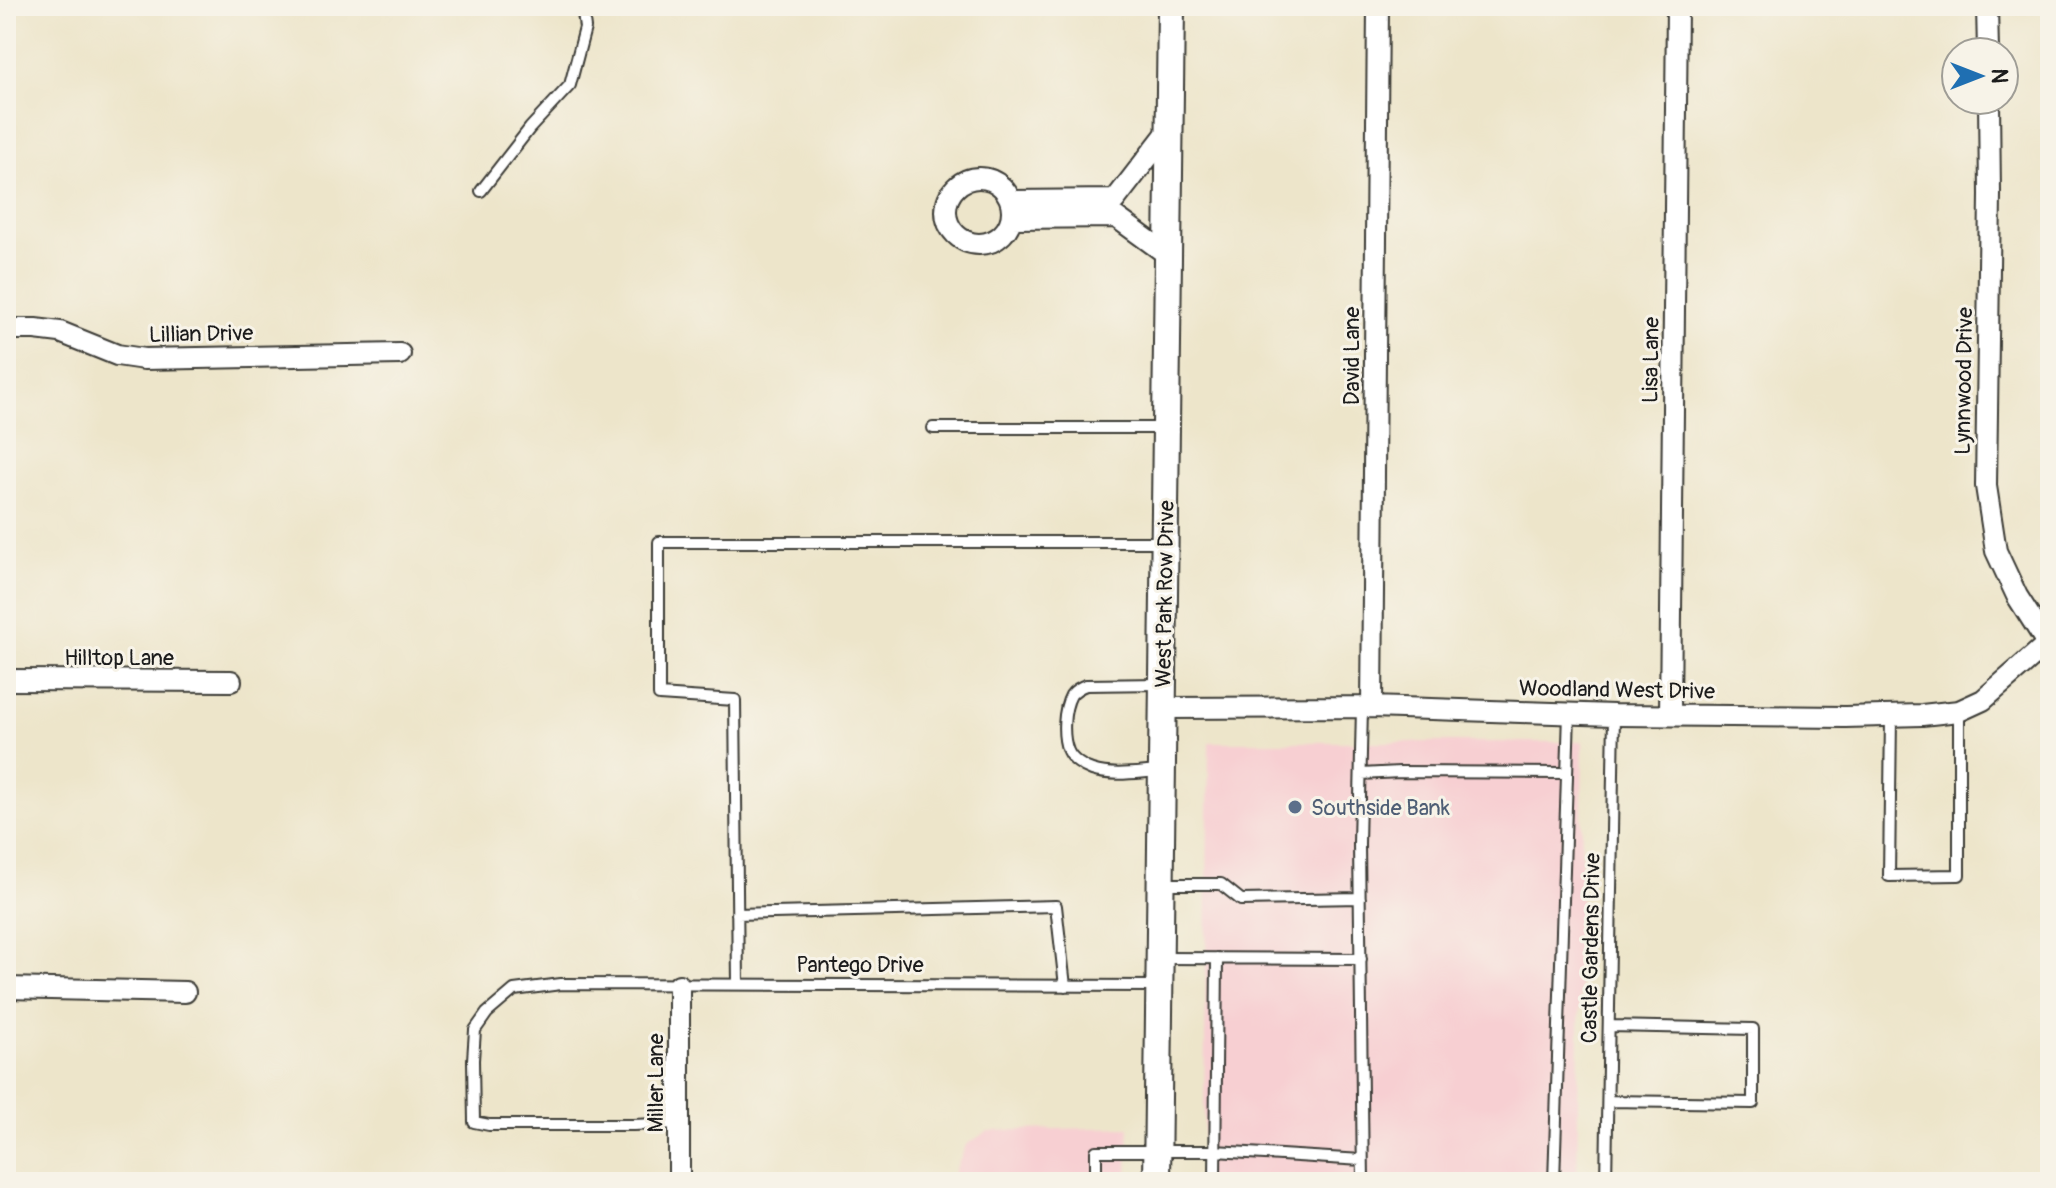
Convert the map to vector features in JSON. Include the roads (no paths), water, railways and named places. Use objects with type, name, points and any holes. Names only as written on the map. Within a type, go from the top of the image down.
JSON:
[{"type":"main road","name":"West Park Row Drive","points":[[1157,1182],[1171,6]]},
{"type":"street","name":"David Lane","points":[[1367,707],[1378,6]]},
{"type":"street","name":"Lisa Lane","points":[[1670,714],[1677,6]]},
{"type":"street","points":[[1987,6],[1988,36]]},
{"type":"street","name":"Lynnwood Drive","points":[[1989,116],[1986,486],[1996,551],[2017,596],[2048,646]]},
{"type":"street","points":[[1116,208],[1169,130]]},
{"type":"street","points":[[1012,210],[1116,208],[1168,255]]},
{"type":"street","name":"Lillian Drive","points":[[6,329],[60,332],[117,355],[144,359],[400,354]]},
{"type":"street","name":"Woodland West Drive","points":[[1163,696],[1367,707],[1614,715],[1891,717],[1959,711],[1983,700],[2048,646]]},
{"type":"street","name":"Hilltop Lane","points":[[6,680],[231,681]]},
{"type":"street","name":"Miller Lane","points":[[679,985],[679,1182]]},
{"type":"street","points":[[6,988],[185,992]]},
{"type":"lane","points":[[481,191],[530,128],[570,85],[585,28],[582,6]]},
{"type":"lane","points":[[933,428],[1166,428]]},
{"type":"lane","points":[[738,984],[735,700],[659,695],[659,542],[1165,542]]},
{"type":"lane","points":[[1162,771],[1118,774],[1092,770],[1075,761],[1068,753],[1065,713],[1072,694],[1086,685],[1163,696]]},
{"type":"lane","points":[[1363,1182],[1361,774],[1367,707]]},
{"type":"lane","points":[[1891,717],[1889,876],[1959,875],[1959,711]]},
{"type":"lane","points":[[1554,1182],[1569,713]]},
{"type":"lane","name":"Castle Gardens Drive","points":[[1606,1182],[1614,715]]},
{"type":"lane","points":[[1361,774],[1567,773]]},
{"type":"lane","points":[[1161,884],[1221,884],[1241,900],[1360,898]]},
{"type":"lane","points":[[737,914],[1056,906],[1065,986]]},
{"type":"lane","points":[[1160,958],[1361,959]]},
{"type":"lane","points":[[1215,1182],[1217,958]]},
{"type":"lane","name":"Pantego Drive","points":[[678,1123],[489,1125],[474,1122],[475,1030],[487,1013],[514,990],[561,984],[1159,986]]},
{"type":"lane","points":[[1608,1101],[1753,1103],[1753,1029],[1609,1026]]},
{"type":"lane","points":[[1096,1182],[1096,1151],[1215,1151],[1362,1160]]},
{"type":"place","name":"Southside Bank","points":[[1295,807]]}]
